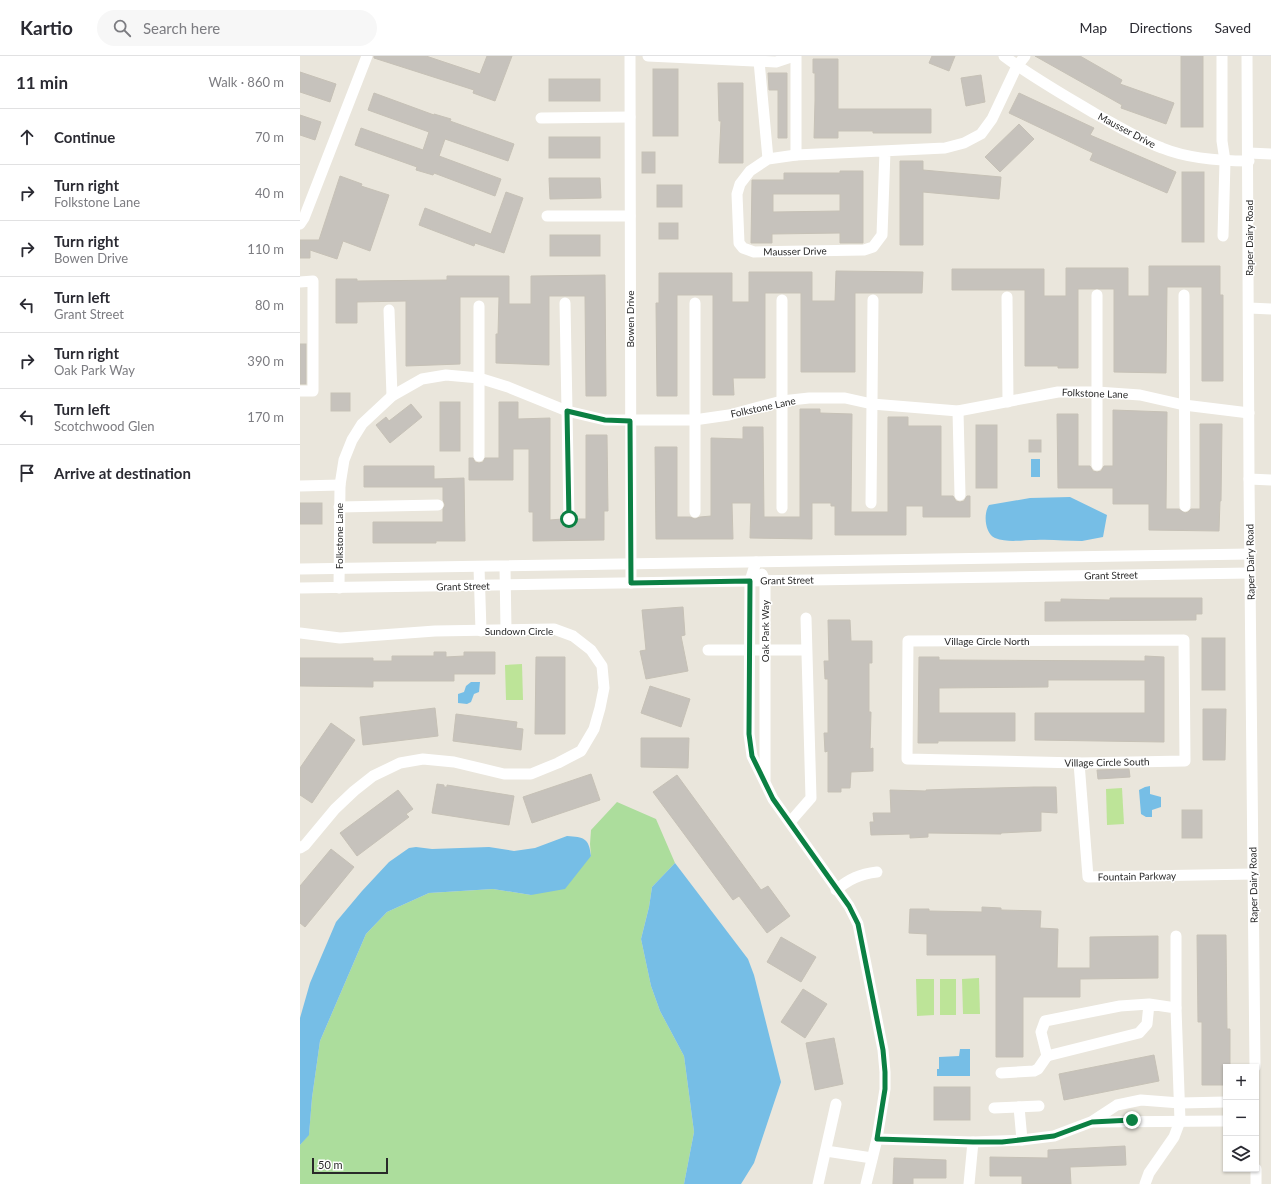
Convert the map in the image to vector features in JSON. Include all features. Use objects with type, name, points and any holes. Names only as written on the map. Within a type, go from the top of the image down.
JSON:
[{"type":"street","points":[[301,220],[367,56]]},
{"type":"street","name":"Bowen Drive","points":[[630,56],[631,583]]},
{"type":"street","points":[[648,56],[776,62],[795,56],[796,155]]},
{"type":"street","name":"Mausser Drive","points":[[1004,56],[1017,66],[1127,132],[1162,148],[1196,157],[1225,161],[1271,154]]},
{"type":"street","name":"Mausser Drive","points":[[885,151],[882,235],[873,246],[864,250],[754,252],[743,248],[739,243],[738,194],[740,184],[750,171],[768,159],[796,155],[945,148],[964,143],[981,134],[992,119],[1017,66],[1025,56]]},
{"type":"street","points":[[1222,56],[1222,141],[1225,161],[1223,236]]},
{"type":"street","name":"Raper Dairy Road","points":[[1247,56],[1249,479],[1255,1064]]},
{"type":"street","points":[[759,61],[768,159]]},
{"type":"street","points":[[541,118],[630,117]]},
{"type":"street","points":[[547,216],[630,216]]},
{"type":"street","points":[[300,282],[313,281],[313,391],[300,391]]},
{"type":"street","points":[[1097,295],[1097,465]]},
{"type":"street","points":[[1184,295],[1185,506]]},
{"type":"street","points":[[1007,297],[1008,402]]},
{"type":"street","points":[[782,300],[782,508]]},
{"type":"street","points":[[871,503],[873,300]]},
{"type":"street","points":[[566,303],[569,519]]},
{"type":"street","points":[[695,303],[695,512]]},
{"type":"street","points":[[478,306],[478,456]]},
{"type":"street","points":[[1249,308],[1271,309]]},
{"type":"street","points":[[389,310],[392,396]]},
{"type":"street","name":"Folkstone Lane","points":[[339,588],[339,507],[340,485],[344,460],[352,440],[362,424],[392,396],[422,379],[446,376],[478,378],[508,387],[567,411],[605,420],[694,420],[728,415],[782,401],[809,398],[845,398],[872,404],[958,411],[1058,392],[1097,392],[1140,395],[1184,405],[1249,413]]},
{"type":"street","points":[[958,411],[960,495]]},
{"type":"street","points":[[1249,479],[1271,480]]},
{"type":"street","points":[[300,486],[340,485]]},
{"type":"street","points":[[339,507],[438,505]]},
{"type":"street","name":"Grant Street","points":[[300,569],[505,567],[1250,554]]},
{"type":"street","name":"Oak Park Way","points":[[756,562],[765,581],[766,733],[764,756],[766,784]]},
{"type":"street","name":"Oak Park Way","points":[[756,562],[750,581],[749,734],[752,756],[773,799],[836,890],[849,906],[858,924],[883,1050],[885,1089],[877,1139],[866,1184]]},
{"type":"street","points":[[479,567],[481,631]]},
{"type":"street","points":[[505,567],[506,630]]},
{"type":"street","name":"Grant Street","points":[[300,588],[1250,573]]},
{"type":"street","points":[[790,822],[811,798],[806,618]]},
{"type":"street","name":"Sundown Circle","points":[[300,633],[340,638],[435,631],[554,629],[573,636],[591,650],[602,666],[604,688],[594,729],[581,750],[558,763],[531,774],[504,774],[454,762],[423,760],[400,763],[373,776],[354,792],[335,809],[305,845],[300,848]]},
{"type":"street","name":"Village Circle North","points":[[907,760],[908,641],[1184,640]]},
{"type":"street","name":"Village Circle South","points":[[907,760],[1079,763],[1185,761],[1184,640]]},
{"type":"street","points":[[708,650],[806,650]]},
{"type":"street","name":"Fountain Parkway","points":[[1079,763],[1088,877],[1253,874]]},
{"type":"street","points":[[836,890],[859,874],[877,872]]},
{"type":"street","points":[[1145,1184],[1149,1173],[1174,1137],[1180,1120],[1176,1008],[1176,936]]},
{"type":"street","points":[[1047,1056],[1041,1032],[1045,1021],[1120,1006],[1149,1004],[1176,1008]]},
{"type":"street","points":[[1001,1074],[1034,1071],[1038,1069],[1047,1056],[1139,1032],[1147,1024],[1149,1004]]},
{"type":"street","points":[[877,1139],[973,1142],[1022,1140],[1054,1136],[1092,1122],[1117,1105],[1141,1100],[1180,1103],[1223,1102]]},
{"type":"street","points":[[818,1184],[836,1104]]},
{"type":"street","points":[[994,1108],[1039,1106]]},
{"type":"street","points":[[1019,1107],[1022,1140]]},
{"type":"street","points":[[1092,1122],[1223,1120]]},
{"type":"street","points":[[969,1184],[973,1142]]},
{"type":"street","points":[[826,1151],[872,1158]]},
{"type":"street","points":[[1256,1172],[1256,1184]]},
{"type":"green space","points":[[522,664],[523,700],[506,700],[505,665]]},
{"type":"green space","points":[[1122,788],[1124,824],[1107,825],[1106,789]]},
{"type":"green space","points":[[617,802],[656,819],[675,863],[652,887],[649,907],[641,939],[651,986],[660,1011],[684,1056],[694,1132],[684,1184],[300,1184],[300,1145],[309,1134],[312,1098],[320,1041],[366,934],[387,912],[429,893],[493,889],[531,895],[591,856],[591,830]]},
{"type":"green space","points":[[979,978],[980,1014],[963,1014],[962,979]]},
{"type":"green space","points":[[916,979],[934,979],[934,1015],[917,1016]]},
{"type":"green space","points":[[940,979],[956,979],[956,1015],[940,1015]]},
{"type":"water","points":[[1031,459],[1040,459],[1040,477],[1031,477]]},
{"type":"water","points":[[1070,497],[1107,515],[1103,537],[1082,541],[1010,541],[995,538],[987,528],[986,513],[989,505],[1030,498]]},
{"type":"water","points":[[471,682],[480,682],[479,692],[474,694],[471,702],[467,704],[458,703],[458,694],[464,692],[466,686]]},
{"type":"water","points":[[1150,786],[1150,794],[1161,797],[1161,807],[1152,810],[1152,817],[1146,817],[1141,814],[1139,790]]},
{"type":"water","points":[[567,836],[578,837],[585,840],[589,845],[591,856],[565,889],[531,895],[493,889],[429,893],[387,912],[366,934],[320,1041],[312,1098],[309,1135],[300,1145],[300,1018],[310,983],[336,922],[362,891],[389,862],[409,848],[416,847],[432,849],[489,847],[514,851],[535,848]]},
{"type":"water","points":[[675,863],[748,959],[754,975],[781,1082],[754,1163],[741,1184],[684,1184],[694,1132],[684,1056],[660,1011],[651,986],[641,939],[649,907],[652,887]]},
{"type":"water","points":[[960,1049],[970,1049],[970,1076],[937,1076],[937,1069],[939,1069],[939,1057],[959,1056]]},
{"type":"building","points":[[374,56],[426,56],[480,74],[487,56],[512,56],[495,101],[473,93],[474,90],[374,58]]},
{"type":"building","points":[[932,56],[955,56],[949,71],[929,63]]},
{"type":"building","points":[[1035,56],[1080,56],[1122,80],[1120,84],[1174,103],[1166,124],[1121,108],[1122,105]]},
{"type":"building","points":[[1181,56],[1203,56],[1203,127],[1181,127]]},
{"type":"building","points":[[813,59],[838,59],[838,109],[931,109],[931,133],[873,133],[873,131],[838,131],[838,138],[814,138],[815,73],[813,73]]},
{"type":"building","points":[[653,69],[678,69],[678,136],[653,136]]},
{"type":"building","points":[[300,72],[336,84],[330,102],[300,92]]},
{"type":"building","points":[[768,73],[787,73],[787,138],[778,138],[778,90],[769,90]]},
{"type":"building","points":[[981,75],[985,102],[966,106],[961,78]]},
{"type":"building","points":[[549,79],[600,79],[600,101],[549,101]]},
{"type":"building","points":[[718,83],[743,83],[743,163],[719,163],[721,121],[719,121]]},
{"type":"building","points":[[374,93],[434,115],[451,119],[450,121],[514,144],[508,161],[445,139],[439,156],[501,179],[495,196],[434,173],[433,175],[416,170],[417,167],[355,145],[361,128],[423,150],[429,132],[368,110]]},
{"type":"building","points":[[1019,93],[1094,128],[1090,135],[1176,172],[1167,193],[1090,160],[1093,153],[1009,113]]},
{"type":"building","points":[[300,115],[321,122],[315,140],[300,135]]},
{"type":"building","points":[[1019,124],[1034,139],[1000,172],[985,157]]},
{"type":"building","points":[[549,137],[600,137],[600,158],[549,158]]},
{"type":"building","points":[[642,152],[655,152],[655,173],[642,173]]},
{"type":"building","points":[[900,161],[923,161],[923,170],[1001,177],[999,199],[923,192],[923,245],[900,245]]},
{"type":"building","points":[[840,171],[863,171],[863,243],[840,243],[840,233],[772,234],[772,243],[751,243],[752,180],[784,180],[784,173],[840,173]],"holes":[[[773,194],[840,194],[840,211],[773,212]]]},
{"type":"building","points":[[1182,172],[1204,172],[1204,242],[1182,242]]},
{"type":"building","points":[[340,176],[362,184],[361,186],[389,195],[370,251],[343,241],[337,259],[310,250],[310,258],[300,258],[300,240],[319,240]]},
{"type":"building","points":[[549,178],[600,178],[601,198],[550,199]]},
{"type":"building","points":[[657,185],[682,185],[682,207],[657,207]]},
{"type":"building","points":[[506,192],[523,198],[504,253],[475,243],[474,246],[419,225],[425,208],[491,234]]},
{"type":"building","points":[[659,223],[678,223],[678,239],[659,239]]},
{"type":"building","points":[[550,235],[600,235],[600,256],[550,256]]},
{"type":"building","points":[[1149,266],[1220,266],[1220,295],[1223,295],[1223,381],[1202,381],[1202,287],[1167,287],[1166,373],[1114,372],[1114,289],[1078,289],[1078,368],[1058,368],[1058,366],[1025,366],[1025,290],[952,290],[952,269],[1044,269],[1044,296],[1066,296],[1066,268],[1128,268],[1128,296],[1149,296]]},
{"type":"building","points":[[836,271],[923,272],[922,293],[855,293],[855,372],[801,372],[801,293],[765,293],[765,378],[733,378],[734,395],[713,395],[713,295],[677,295],[677,396],[657,396],[656,303],[659,303],[659,273],[732,273],[732,302],[749,302],[749,272],[812,272],[812,301],[835,301]]},
{"type":"building","points":[[605,275],[606,396],[586,396],[585,296],[549,296],[549,365],[496,363],[496,334],[498,334],[499,297],[460,297],[460,364],[406,366],[406,301],[357,302],[357,323],[336,323],[336,279],[357,279],[357,281],[447,280],[447,276],[509,276],[509,304],[531,304],[531,276]]},
{"type":"building","points":[[300,344],[306,344],[306,384],[300,384]]},
{"type":"building","points":[[331,393],[350,393],[350,411],[331,411]]},
{"type":"building","points":[[440,402],[460,402],[460,451],[440,451]]},
{"type":"building","points":[[499,402],[518,402],[518,419],[550,418],[550,520],[562,519],[566,525],[572,525],[576,519],[586,519],[586,435],[607,435],[608,511],[604,511],[604,540],[533,541],[533,512],[529,512],[529,449],[513,449],[513,480],[469,480],[469,458],[473,458],[475,462],[479,463],[483,462],[485,458],[499,458]]},
{"type":"building","points":[[411,404],[422,417],[390,443],[376,425],[386,417],[389,421]]},
{"type":"building","points":[[800,409],[820,409],[820,413],[852,414],[851,512],[888,512],[888,417],[908,417],[908,426],[941,426],[941,496],[953,496],[956,501],[960,502],[964,501],[967,496],[970,496],[970,517],[923,517],[923,506],[906,506],[906,535],[835,535],[835,506],[831,506],[831,503],[812,503],[812,539],[750,538],[751,503],[732,503],[733,539],[656,539],[655,447],[677,447],[677,517],[690,517],[695,519],[711,516],[711,438],[743,439],[743,427],[763,427],[764,517],[800,517]]},
{"type":"building","points":[[1113,410],[1167,412],[1166,509],[1179,509],[1185,513],[1191,509],[1200,509],[1200,424],[1222,424],[1219,531],[1149,530],[1149,504],[1113,504],[1113,488],[1058,488],[1057,414],[1078,414],[1078,466],[1090,466],[1093,471],[1097,472],[1101,471],[1104,466],[1113,466]]},
{"type":"building","points":[[976,425],[997,425],[997,488],[976,488]]},
{"type":"building","points":[[1029,440],[1041,440],[1041,452],[1029,452]]},
{"type":"building","points":[[364,466],[434,466],[434,479],[464,478],[465,541],[436,541],[436,543],[373,543],[373,522],[443,522],[443,509],[445,505],[443,500],[443,487],[364,487]]},
{"type":"building","points":[[300,503],[322,503],[322,524],[300,524]]},
{"type":"building","points":[[1110,598],[1202,598],[1202,614],[1196,614],[1196,620],[1045,621],[1045,602],[1061,602],[1061,599],[1110,600]]},
{"type":"building","points":[[683,607],[685,635],[681,636],[688,671],[646,679],[640,651],[646,650],[642,610]]},
{"type":"building","points":[[828,620],[850,620],[851,641],[872,641],[872,663],[869,663],[869,712],[871,712],[870,749],[873,748],[873,771],[851,772],[850,788],[841,788],[841,792],[828,792],[828,751],[825,752],[824,733],[828,733],[828,679],[825,679],[824,661],[829,661]]},
{"type":"building","points":[[1202,638],[1225,638],[1225,690],[1202,690]]},
{"type":"building","points":[[434,652],[446,652],[446,657],[464,656],[464,652],[495,652],[495,674],[454,674],[454,681],[373,681],[373,687],[300,686],[300,658],[373,658],[373,661],[392,661],[392,656],[434,656]]},
{"type":"building","points":[[1145,656],[1164,657],[1164,742],[1035,740],[1035,713],[1145,713],[1145,680],[1048,680],[1048,687],[939,688],[939,713],[1015,713],[1015,741],[938,741],[938,743],[918,743],[919,657],[939,657],[939,660],[1145,661]]},
{"type":"building","points":[[536,657],[565,657],[565,734],[535,734]]},
{"type":"building","points":[[650,686],[690,699],[681,727],[641,713]]},
{"type":"building","points":[[435,708],[438,736],[363,745],[360,717]]},
{"type":"building","points":[[1203,709],[1226,709],[1225,760],[1203,760]]},
{"type":"building","points":[[456,714],[517,722],[516,728],[523,729],[521,750],[453,741]]},
{"type":"building","points":[[331,723],[355,740],[312,803],[300,795],[300,768]]},
{"type":"building","points":[[641,738],[689,738],[688,768],[641,767]]},
{"type":"building","points":[[1129,769],[1130,777],[1098,779],[1097,770]]},
{"type":"building","points":[[591,774],[600,800],[532,823],[523,797]]},
{"type":"building","points":[[677,775],[761,890],[768,886],[790,916],[767,933],[739,896],[733,900],[653,792]]},
{"type":"building","points":[[437,784],[444,785],[444,787],[447,787],[447,785],[514,796],[509,825],[432,813]]},
{"type":"building","points":[[1056,787],[1057,813],[1041,812],[1041,831],[1001,834],[928,833],[928,837],[910,838],[910,834],[871,835],[870,822],[874,822],[873,813],[891,813],[890,790],[926,791]]},
{"type":"building","points":[[398,790],[413,809],[406,814],[409,817],[357,856],[340,833]]},
{"type":"building","points":[[1182,810],[1202,810],[1202,838],[1182,838]]},
{"type":"building","points":[[331,849],[354,867],[305,927],[300,923],[300,886]]},
{"type":"building","points":[[982,907],[1001,908],[1001,910],[1041,911],[1040,928],[1058,929],[1057,968],[1090,968],[1090,937],[1158,936],[1158,978],[1080,979],[1080,997],[1023,997],[1023,1057],[996,1057],[996,955],[927,955],[927,934],[909,933],[910,909],[929,909],[929,911],[982,912]]},
{"type":"building","points":[[1197,935],[1226,935],[1227,1029],[1230,1029],[1230,1064],[1223,1064],[1223,1085],[1202,1085],[1202,1022],[1198,1022]]},
{"type":"building","points":[[781,937],[816,957],[801,982],[767,962]]},
{"type":"building","points":[[803,989],[827,1004],[805,1038],[781,1022]]},
{"type":"building","points":[[834,1038],[843,1084],[815,1090],[806,1043]]},
{"type":"building","points":[[1154,1055],[1159,1081],[1064,1100],[1059,1074]]},
{"type":"building","points":[[934,1087],[970,1087],[970,1120],[934,1120]]},
{"type":"building","points":[[1125,1146],[1126,1165],[1070,1167],[1071,1184],[1022,1184],[1022,1176],[990,1176],[990,1157],[1048,1158],[1048,1150]]},
{"type":"building","points":[[894,1158],[946,1160],[946,1178],[913,1178],[913,1184],[893,1184]]},
{"type":"route","points":[[569,519],[567,411],[605,420],[630,421],[631,583],[750,581],[749,734],[752,756],[773,799],[836,890],[849,906],[858,924],[883,1050],[885,1072],[885,1089],[877,1139],[1002,1142],[1054,1136],[1092,1122],[1132,1120]]}]
